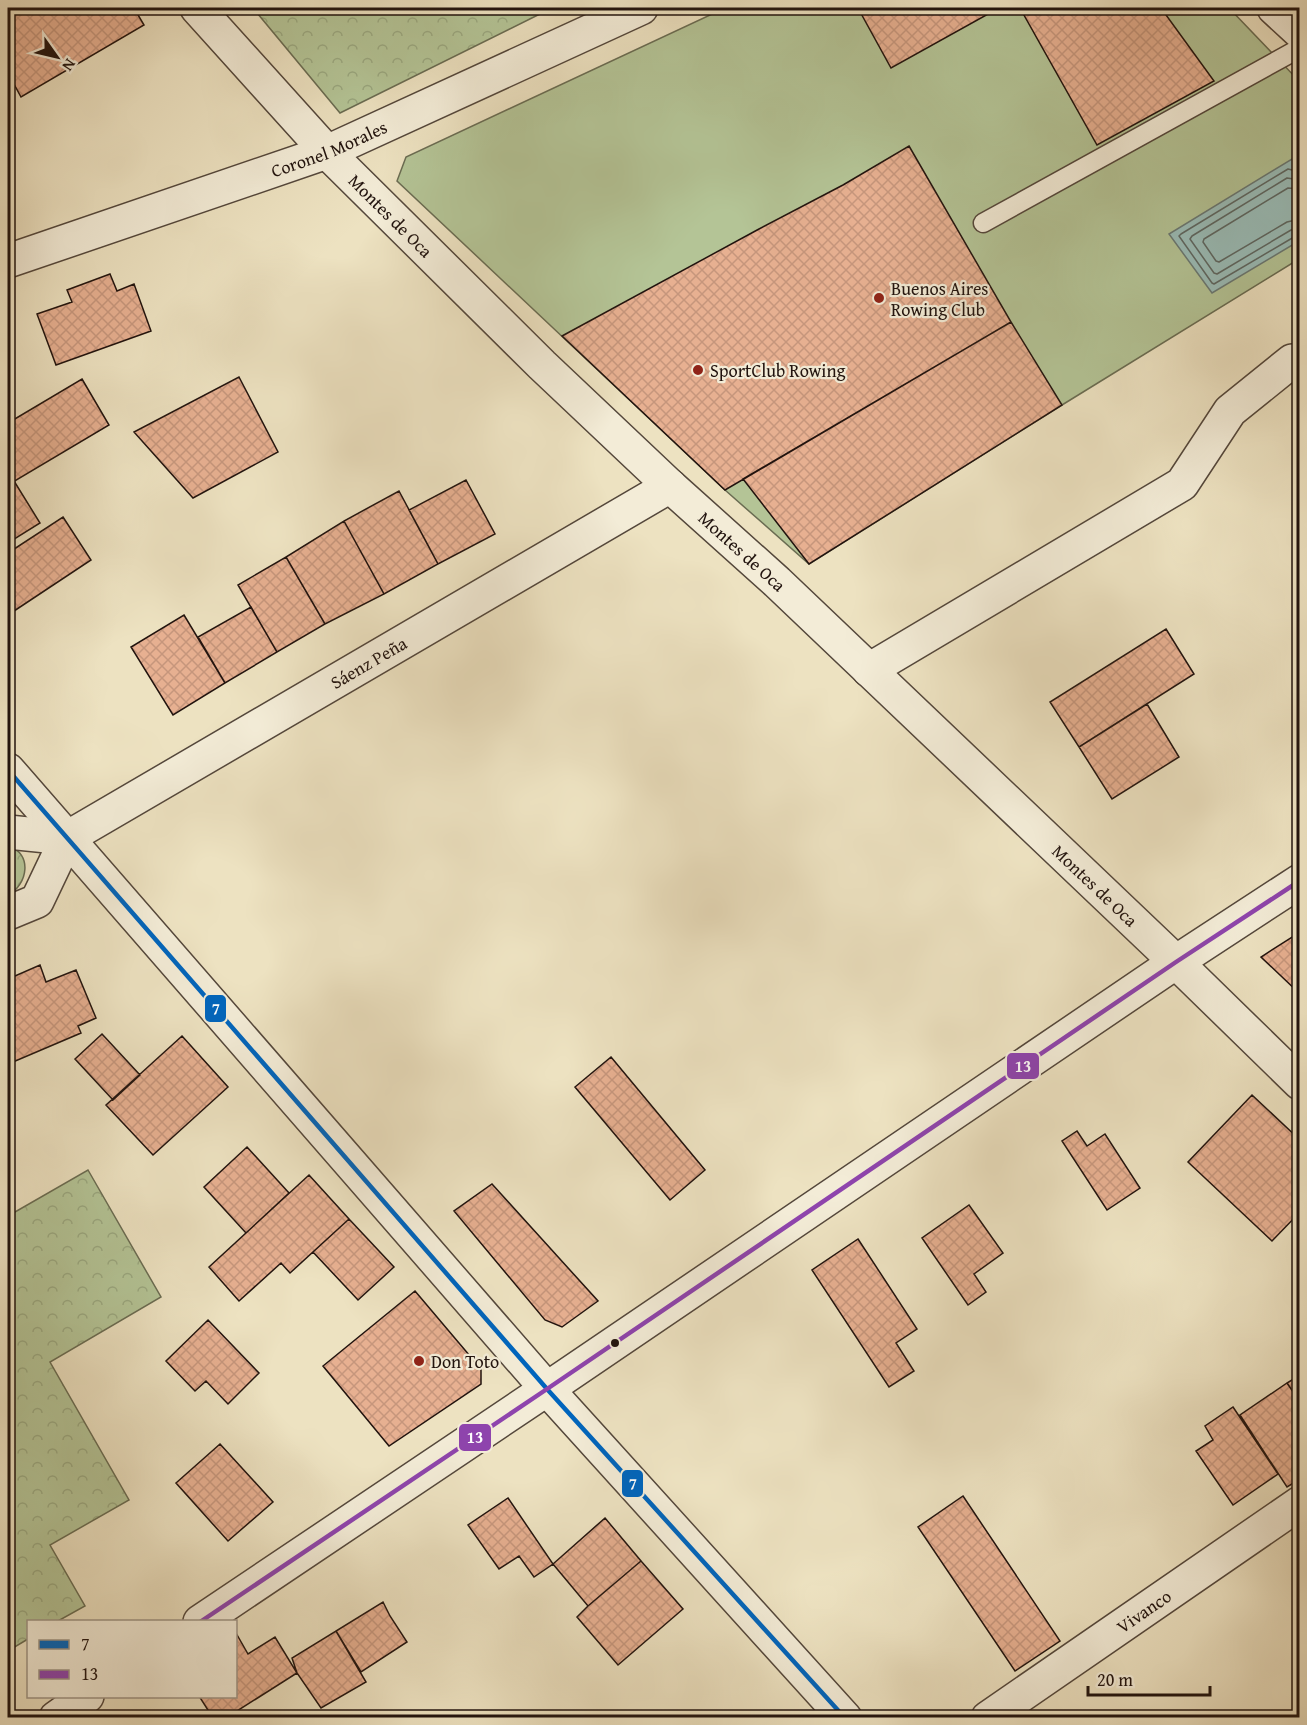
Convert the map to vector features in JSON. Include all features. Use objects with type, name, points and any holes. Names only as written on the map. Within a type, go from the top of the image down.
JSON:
[{"type":"street","name":"Montes de Oca","points":[[197,8],[327,152],[542,365],[670,486],[777,582],[1176,962],[1299,1083]]},
{"type":"street","name":"Coronel Morales","points":[[8,261],[327,152],[641,8]]},
{"type":"street","points":[[1274,8],[1299,32]]},
{"type":"street","points":[[869,670],[1182,484],[1230,411],[1292,361]]},
{"type":"street","name":"Sáenz Peña","points":[[67,838],[670,486]]},
{"type":"street","points":[[8,770],[547,1389],[845,1718]]},
{"type":"street","points":[[8,832],[67,838]]},
{"type":"street","points":[[8,912],[37,901],[67,838]]},
{"type":"street","points":[[203,1620],[1299,881]]},
{"type":"street","name":"Vivanco","points":[[988,1718],[1299,1503]]},
{"type":"street","points":[[56,1718],[84,1698]]},
{"type":"lane","points":[[983,223],[1299,48]]},
{"type":"green space","points":[[253,8],[552,8],[340,113]]},
{"type":"green space","name":"Buenos Aires Rowing Club","points":[[725,8],[1229,8],[1299,81],[1299,259],[809,564],[725,490],[397,181],[406,157]]},
{"type":"green space","points":[[8,846],[21,855],[25,869],[20,884],[8,895]]},
{"type":"green space","points":[[88,1170],[161,1297],[50,1362],[129,1500],[50,1545],[85,1606],[60,1620],[27,1620],[27,1640],[8,1651],[8,1216]]},
{"type":"water","points":[[1292,159],[1299,170],[1299,241],[1212,293],[1169,234]]},
{"type":"building","points":[[8,8],[134,8],[144,25],[21,97],[8,73]]},
{"type":"building","points":[[858,8],[999,8],[891,68]]},
{"type":"building","points":[[1020,8],[1161,8],[1214,81],[1097,145]]},
{"type":"building","points":[[909,146],[1011,322],[725,490],[562,336],[843,185]]},
{"type":"building","points":[[110,274],[117,291],[134,284],[151,331],[56,365],[37,314],[72,302],[67,290]]},
{"type":"building","points":[[1011,322],[1062,405],[809,564],[743,479]]},
{"type":"building","points":[[239,377],[278,452],[193,498],[134,432]]},
{"type":"building","points":[[82,379],[109,425],[8,485],[8,423]]},
{"type":"building","points":[[466,480],[495,534],[438,564],[409,510]]},
{"type":"building","points":[[14,481],[40,523],[8,543],[8,485]]},
{"type":"building","points":[[399,491],[438,564],[384,594],[344,521]]},
{"type":"building","points":[[63,517],[91,560],[8,615],[8,553]]},
{"type":"building","points":[[344,521],[384,594],[325,624],[286,557]]},
{"type":"building","points":[[286,557],[325,624],[277,652],[238,585]]},
{"type":"building","points":[[251,607],[277,652],[225,683],[198,637]]},
{"type":"building","points":[[184,615],[225,683],[173,715],[131,647]]},
{"type":"building","points":[[1166,629],[1194,674],[1079,747],[1050,702]]},
{"type":"building","points":[[1147,704],[1179,757],[1112,799],[1079,747]]},
{"type":"building","points":[[1300,932],[1300,994],[1261,957]]},
{"type":"building","points":[[40,965],[46,982],[76,970],[96,1018],[78,1026],[81,1033],[13,1062],[8,1050],[8,979]]},
{"type":"building","points":[[102,1034],[140,1075],[113,1100],[75,1059]]},
{"type":"building","points":[[182,1036],[228,1087],[153,1155],[106,1105]]},
{"type":"building","points":[[611,1057],[705,1170],[670,1200],[575,1087]]},
{"type":"building","points":[[1252,1095],[1300,1140],[1300,1212],[1272,1241],[1188,1162]]},
{"type":"building","points":[[1077,1131],[1087,1146],[1105,1134],[1140,1188],[1107,1210],[1062,1141]]},
{"type":"building","points":[[247,1147],[289,1193],[246,1233],[204,1187]]},
{"type":"building","points":[[309,1175],[349,1219],[290,1273],[281,1263],[239,1301],[209,1267]]},
{"type":"building","points":[[492,1184],[598,1301],[562,1327],[545,1320],[454,1211]]},
{"type":"building","points":[[969,1205],[1003,1253],[974,1274],[986,1292],[968,1305],[922,1238]]},
{"type":"building","points":[[349,1219],[394,1267],[358,1300],[313,1252]]},
{"type":"building","points":[[858,1239],[917,1329],[896,1343],[914,1371],[889,1387],[812,1270]]},
{"type":"building","points":[[415,1291],[481,1369],[481,1384],[389,1446],[323,1366]]},
{"type":"building","points":[[208,1320],[259,1373],[228,1404],[206,1381],[195,1391],[166,1361]]},
{"type":"building","points":[[1300,1375],[1300,1402],[1287,1383]]},
{"type":"building","points":[[1287,1383],[1300,1402],[1300,1479],[1287,1487],[1240,1415]]},
{"type":"building","points":[[1233,1407],[1278,1474],[1233,1505],[1196,1451],[1213,1440],[1205,1426]]},
{"type":"building","points":[[220,1444],[273,1502],[228,1541],[176,1483]]},
{"type":"building","points":[[963,1496],[1060,1641],[1015,1671],[918,1527]]},
{"type":"building","points":[[508,1498],[553,1564],[534,1577],[519,1556],[499,1569],[468,1525]]},
{"type":"building","points":[[605,1518],[641,1561],[588,1606],[553,1564]]},
{"type":"building","points":[[641,1561],[683,1609],[618,1665],[577,1617]]},
{"type":"building","points":[[383,1602],[407,1642],[361,1672],[336,1631]]},
{"type":"building","points":[[336,1631],[366,1682],[321,1708],[297,1673],[292,1658]]},
{"type":"building","points":[[237,1635],[248,1654],[275,1637],[297,1673],[226,1718],[213,1718],[200,1698],[237,1698]]},
{"type":"transit line","name":"7","points":[[8,770],[547,1389],[845,1718]]},
{"type":"transit line","name":"13","points":[[203,1620],[1176,962],[1298,882]]},
{"type":"place","name":"Buenos Aires Rowing Club","points":[[879,298]]},
{"type":"place","name":"SportClub Rowing","points":[[698,370]]},
{"type":"place","name":"Don Toto","points":[[419,1361]]}]
